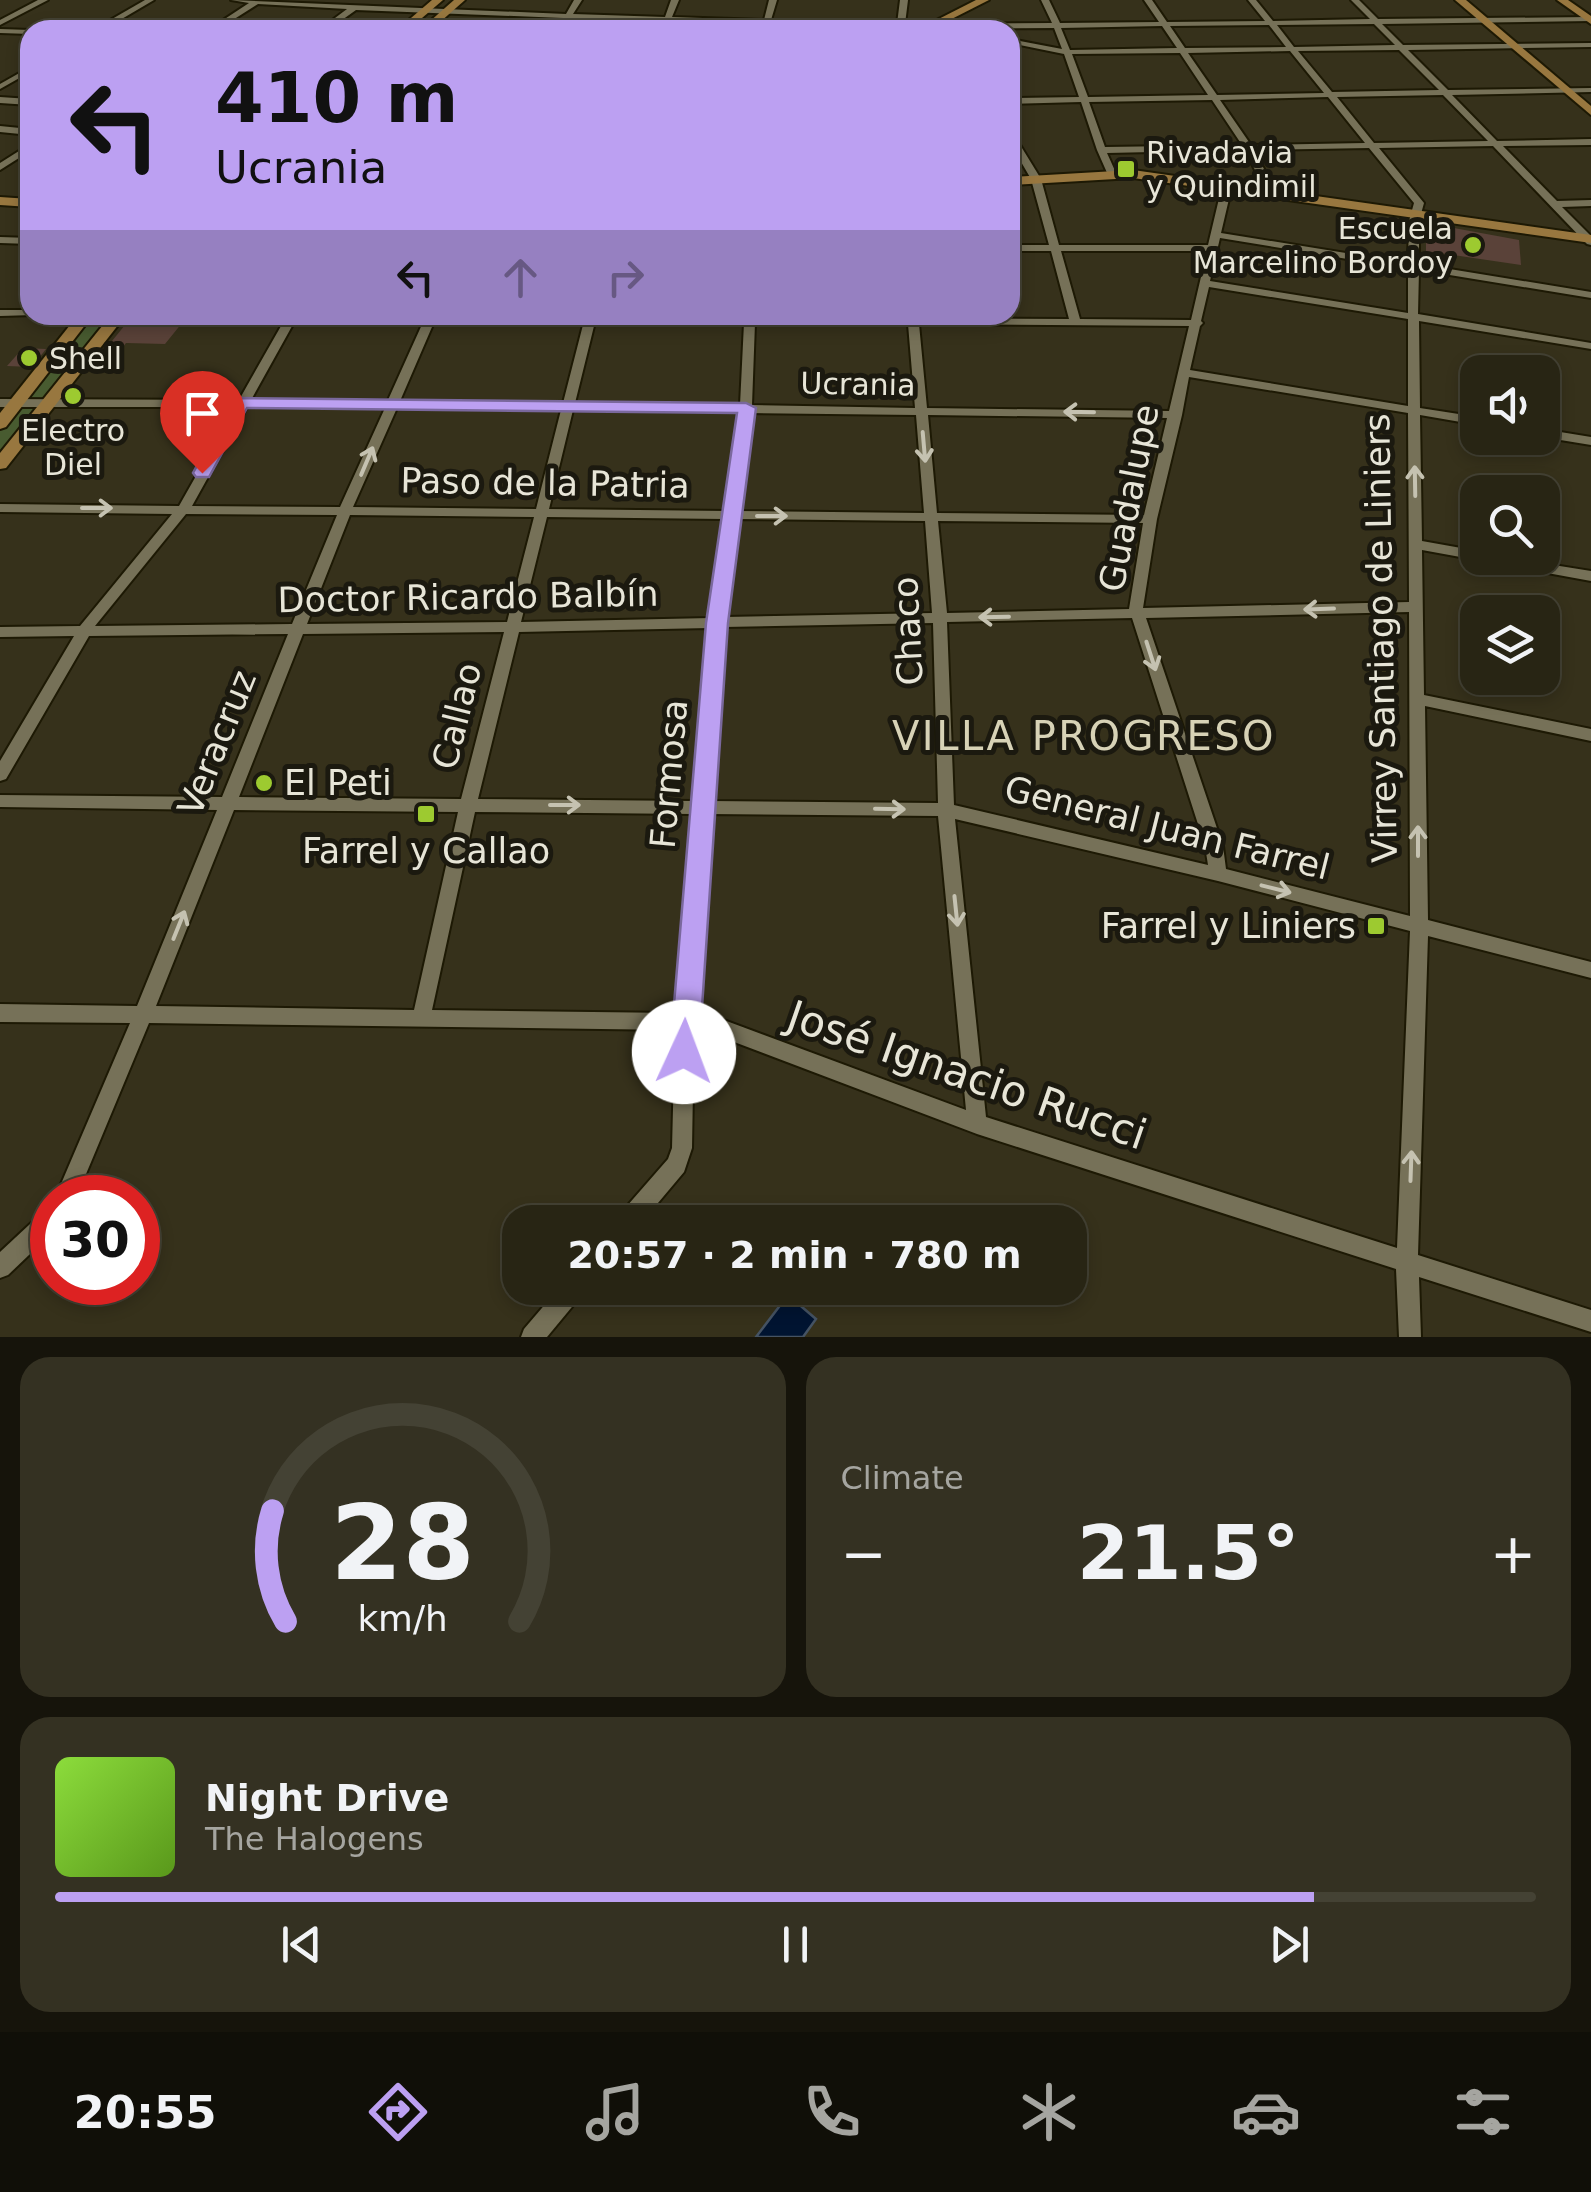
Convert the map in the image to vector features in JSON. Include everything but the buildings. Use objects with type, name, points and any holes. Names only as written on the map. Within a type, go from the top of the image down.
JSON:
[{"type":"street","points":[[0,23],[44,0]]},
{"type":"street","points":[[115,20],[150,0]]},
{"type":"street","points":[[236,0],[424,12],[681,20]]},
{"type":"street","points":[[337,20],[365,0]]},
{"type":"street","points":[[414,20],[438,0]]},
{"type":"street","points":[[437,20],[460,0]]},
{"type":"street","points":[[566,20],[578,0]]},
{"type":"street","points":[[667,19],[675,0]]},
{"type":"street","points":[[944,20],[984,0]]},
{"type":"street","points":[[1046,0],[1059,26],[1080,98],[1110,174]]},
{"type":"street","points":[[1148,0],[1248,147],[1270,192]]},
{"type":"street","points":[[1252,0],[1418,200],[1417,212]]},
{"type":"street","points":[[1356,0],[1590,240]]},
{"type":"street","points":[[1460,0],[1591,112]]},
{"type":"street","points":[[1562,0],[1590,20]]},
{"type":"street","points":[[228,20],[258,1]]},
{"type":"street","points":[[1020,27],[1590,20]]},
{"type":"street","points":[[1020,43],[1068,52],[1591,45]]},
{"type":"street","points":[[0,74],[19,76]]},
{"type":"street","points":[[0,87],[19,76]]},
{"type":"street","points":[[1020,101],[1591,90]]},
{"type":"street","points":[[1101,150],[1591,142]]},
{"type":"street","points":[[1020,152],[1036,179],[1076,322]]},
{"type":"street","points":[[1020,180],[1110,174],[1227,186],[1590,240]]},
{"type":"street","name":"Guadalupe","points":[[1218,874],[1214,846],[1135,600],[1227,186]]},
{"type":"street","points":[[1557,204],[1591,203]]},
{"type":"street","name":"Virrey Santiago de Liniers","points":[[1410,1337],[1407,1264],[1419,925],[1413,410],[1417,212]]},
{"type":"street","points":[[1020,248],[1215,242],[1415,266],[1591,295]]},
{"type":"street","points":[[1206,283],[1591,346]]},
{"type":"street","points":[[1020,321],[1198,323]]},
{"type":"street","points":[[0,424],[8,403],[77,325]]},
{"type":"street","points":[[0,464],[111,325]]},
{"type":"street","points":[[0,775],[84,631],[184,508],[287,325]]},
{"type":"street","name":"Veracruz","points":[[75,1175],[345,511],[427,325]]},
{"type":"street","name":"Callao","points":[[421,1018],[468,805],[589,325]]},
{"type":"street","name":"Formosa","points":[[642,1205],[680,1159],[685,1020],[701,807],[717,623],[746,408],[749,325]]},
{"type":"street","name":"Chaco","points":[[914,325],[940,618],[946,810],[978,1124]]},
{"type":"street","points":[[1186,372],[1460,418]]},
{"type":"street","name":"Ucrania","points":[[8,403],[1176,415]]},
{"type":"street","points":[[1560,436],[1591,441]]},
{"type":"street","name":"Paso de la Patria","points":[[0,508],[1150,519]]},
{"type":"street","points":[[1416,544],[1460,553]]},
{"type":"street","points":[[1560,571],[1591,576]]},
{"type":"street","name":"Doctor Ricardo Balbín","points":[[0,632],[513,627],[1416,607]]},
{"type":"street","points":[[1417,698],[1591,736]]},
{"type":"street","name":"General Juan Farrel","points":[[0,801],[946,810],[1218,874],[1591,970]]},
{"type":"street","name":"José Ignacio Rucci","points":[[0,1013],[685,1020],[722,1028],[978,1124],[1591,1321]]},
{"type":"street","points":[[0,1267],[30,1239]]},
{"type":"street","points":[[532,1337],[559,1305]]},
{"type":"green space","points":[[78,325],[111,325],[0,464],[0,424]]},
{"type":"water","points":[[780,1305],[800,1305],[816,1319],[803,1337],[756,1337]]},
{"type":"place","name":"Rivadavia y Quindimil","points":[[1126,169]]},
{"type":"place","name":"Escuela Marcelino Bordoy","points":[[1473,245]]},
{"type":"place","name":"Shell","points":[[29,358]]},
{"type":"place","name":"Electro Diel","points":[[73,396]]},
{"type":"place","name":"El Peti","points":[[264,783]]},
{"type":"place","name":"Farrel y Callao","points":[[426,814]]},
{"type":"place","name":"Farrel y Liniers","points":[[1376,926]]},
{"type":"district","name":"VILLA PROGRESO","points":[[1084,736]]},
{"type":"route","points":[[202,473],[240,403],[746,408],[717,623],[684,1052]]}]
